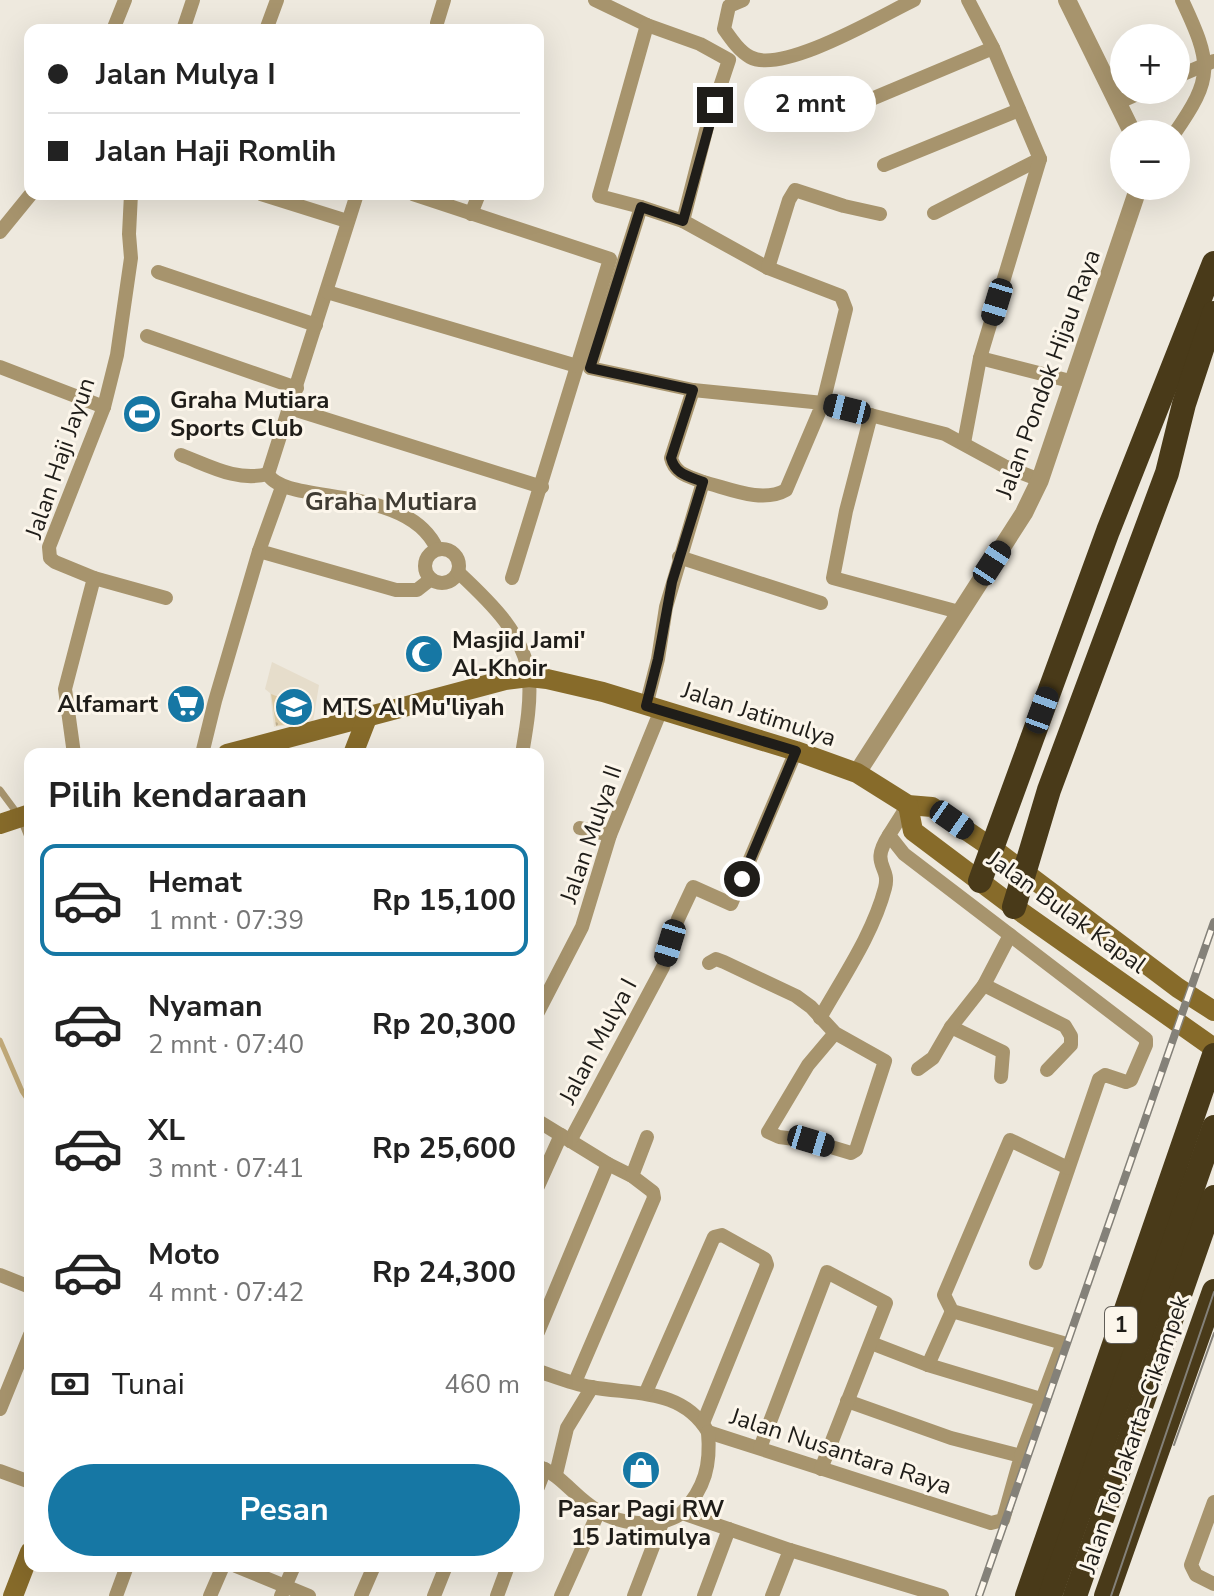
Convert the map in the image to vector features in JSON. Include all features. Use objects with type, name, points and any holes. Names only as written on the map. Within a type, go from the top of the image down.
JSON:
[{"type":"highway","points":[[980,881],[1108,531],[1214,263]]},
{"type":"highway","points":[[1014,907],[1049,790],[1167,473],[1184,404],[1214,313]]},
{"type":"highway","points":[[1020,777],[1049,790]]},
{"type":"highway","name":"Jalan Tol Jakarta–Cikampek","points":[[1027,1596],[1214,1055]]},
{"type":"highway","name":"1","points":[[1066,1587],[1214,1127]]},
{"type":"highway","name":"1","points":[[1066,1587],[1214,1197]]},
{"type":"highway","name":"Jalan Tol Jakarta–Cikampek","points":[[1106,1596],[1214,1291]]},
{"type":"main road","name":"Jalan Jatimulya","points":[[250,748],[505,680],[529,677],[562,682],[654,708],[857,773]]},
{"type":"main road","points":[[355,748],[367,718]]},
{"type":"main road","name":"Jalan Bulak Kapal","points":[[857,773],[908,805],[932,807],[992,848],[1178,988],[1214,1011]]},
{"type":"main road","name":"Jalan Bulak Kapal","points":[[908,805],[913,831],[1014,907],[1214,1048]]},
{"type":"main road","points":[[13,1596],[24,1568]]},
{"type":"street","points":[[115,24],[125,0]]},
{"type":"street","points":[[185,24],[193,0]]},
{"type":"street","points":[[268,24],[277,0]]},
{"type":"street","points":[[437,23],[444,0]]},
{"type":"street","points":[[595,0],[647,25],[700,44],[729,60],[708,123],[683,221]]},
{"type":"street","points":[[743,0],[729,6],[724,29],[733,42],[752,58],[771,61],[807,52],[914,0]]},
{"type":"street","points":[[964,443],[980,358],[1040,159],[993,48],[968,0]]},
{"type":"street","points":[[1067,0],[1110,89]]},
{"type":"street","points":[[1182,0],[1213,62],[1212,79],[1205,99],[1186,120]]},
{"type":"street","points":[[647,25],[599,196],[683,221],[768,268],[841,296],[846,309],[823,403],[786,490],[777,496],[766,497],[703,482],[682,474],[674,467],[671,458],[693,390]]},
{"type":"street","points":[[831,116],[993,48]]},
{"type":"street","points":[[1190,71],[1213,62]]},
{"type":"street","points":[[884,165],[1019,110]]},
{"type":"street","points":[[934,213],[1040,159]]},
{"type":"street","points":[[768,268],[795,190],[880,214]]},
{"type":"street","points":[[0,232],[26,200]]},
{"type":"street","name":"Jalan Haji Jayun","points":[[131,200],[131,258],[117,355],[104,407],[49,547],[50,558],[55,562],[94,578],[166,598]]},
{"type":"street","points":[[280,200],[347,221]]},
{"type":"street","points":[[355,200],[268,474],[282,487],[355,499],[410,518],[424,527],[437,549]]},
{"type":"street","points":[[430,200],[610,259],[512,578]]},
{"type":"street","points":[[471,214],[477,200]]},
{"type":"street","name":"Jalan Pondok Hijau Raya","points":[[857,773],[1024,513],[1040,480],[1134,200]]},
{"type":"street","points":[[641,207],[590,368],[693,390],[823,403],[945,434],[1004,466],[1040,480]]},
{"type":"street","points":[[158,272],[316,325]]},
{"type":"street","points":[[327,292],[577,366]]},
{"type":"street","points":[[147,336],[297,388]]},
{"type":"street","points":[[980,358],[1074,382]]},
{"type":"street","points":[[0,367],[104,407]]},
{"type":"street","points":[[290,408],[542,487]]},
{"type":"street","points":[[871,415],[846,511],[833,578],[959,612]]},
{"type":"street","points":[[181,455],[238,476],[251,478],[268,474]]},
{"type":"street","name":"Jalan Mulya II","points":[[544,1000],[582,927],[654,708],[679,557],[703,482]]},
{"type":"street","points":[[204,748],[259,551],[282,487]]},
{"type":"street","points":[[443,548],[458,559],[458,572],[449,582],[431,579],[427,574],[426,559],[437,549],[443,548]]},
{"type":"street","points":[[259,551],[396,590],[417,590],[431,579]]},
{"type":"street","points":[[679,557],[821,603]]},
{"type":"street","points":[[458,572],[484,596],[519,641],[529,677],[523,748]]},
{"type":"street","points":[[73,748],[65,689],[94,578]]},
{"type":"street","name":"Jalan Mulya I","points":[[565,1138],[663,967],[678,919],[693,887],[731,904],[796,751]]},
{"type":"street","points":[[820,1018],[878,910],[886,884],[879,859],[881,846],[908,805]]},
{"type":"street","points":[[580,828],[610,835]]},
{"type":"street","points":[[889,835],[904,854],[1143,1034],[1146,1041],[1131,1080],[1126,1082],[1105,1075],[1099,1079],[1036,1263]]},
{"type":"street","points":[[918,1069],[933,1058],[951,1027],[984,985],[1010,935]]},
{"type":"street","points":[[709,963],[716,959],[724,962],[796,996],[835,1033],[885,1061],[856,1150],[851,1153],[768,1132],[808,1065],[835,1033]]},
{"type":"street","points":[[984,985],[1069,1030],[1071,1045],[1047,1070]]},
{"type":"street","points":[[951,1027],[1003,1052],[1001,1077]]},
{"type":"street","points":[[544,1125],[632,1176],[648,1187],[654,1198],[575,1382]]},
{"type":"street","points":[[632,1176],[647,1137]]},
{"type":"street","points":[[544,1175],[565,1138]]},
{"type":"street","points":[[847,1401],[951,1438],[1021,1456],[1063,1343],[952,1311],[944,1295],[1010,1140],[1068,1168]]},
{"type":"street","points":[[544,1318],[608,1164]]},
{"type":"street","points":[[592,1387],[546,1469],[599,1511],[639,1523],[662,1523],[682,1513],[697,1497],[707,1476],[710,1454],[705,1427],[767,1265],[761,1257],[722,1235],[714,1237],[646,1392]]},
{"type":"street","points":[[760,1448],[827,1272],[886,1303],[821,1469]]},
{"type":"street","points":[[0,1275],[24,1285]]},
{"type":"street","points":[[928,1365],[952,1311]]},
{"type":"street","points":[[871,1343],[928,1365],[1044,1400]]},
{"type":"street","points":[[0,1409],[24,1350]]},
{"type":"street","name":"Jalan Nusantara Raya","points":[[544,1373],[592,1387],[646,1392],[666,1398],[705,1427],[821,1469],[991,1523],[1000,1522],[1005,1517],[1021,1456]]},
{"type":"street","points":[[0,1471],[24,1480]]},
{"type":"street","points":[[1214,1502],[1194,1552],[1192,1570],[1214,1584]]},
{"type":"street","points":[[561,1596],[599,1511]]},
{"type":"street","points":[[682,1513],[790,1550],[941,1595]]},
{"type":"street","points":[[634,1596],[662,1523]]},
{"type":"street","points":[[704,1596],[729,1529]]},
{"type":"street","points":[[772,1596],[790,1550]]},
{"type":"street","points":[[116,1596],[125,1572]]},
{"type":"street","points":[[210,1596],[220,1572]]},
{"type":"street","points":[[247,1572],[283,1591],[309,1596]]},
{"type":"street","points":[[283,1591],[291,1572]]},
{"type":"street","points":[[361,1596],[371,1572]]},
{"type":"street","points":[[434,1596],[444,1572]]},
{"type":"street","points":[[497,1596],[506,1572]]},
{"type":"lane","points":[[0,790],[17,818]]},
{"type":"shaded area","name":"MTS Al Mu'liyah","points":[[272,662],[319,685],[313,722],[274,727],[270,693],[265,689]]},
{"type":"shaded area","points":[[271,694],[300,705],[298,722],[276,726]]},
{"type":"waterway","points":[[0,1040],[24,1094]]},
{"type":"tram line","points":[[1111,1596],[1214,1292]]},
{"type":"tram line","points":[[1174,1445],[1214,1333]]},
{"type":"railway","points":[[979,1596],[1214,922]]},
{"type":"place","name":"Graha Mutiara Sports Club","points":[[142,414]]},
{"type":"place","name":"Masjid Jami' Al-Khoir","points":[[424,654]]},
{"type":"place","name":"Alfamart","points":[[186,704]]},
{"type":"place","name":"MTS Al Mu'liyah","points":[[294,707]]},
{"type":"place","name":"Pasar Pagi RW 15 Jatimulya","points":[[641,1470]]},
{"type":"district","name":"Graha Mutiara","points":[[391,501]]},
{"type":"route","points":[[715,105],[683,221],[641,207],[590,368],[693,390],[671,458],[674,467],[682,474],[703,482],[672,582],[646,706],[796,751],[742,879]]}]
